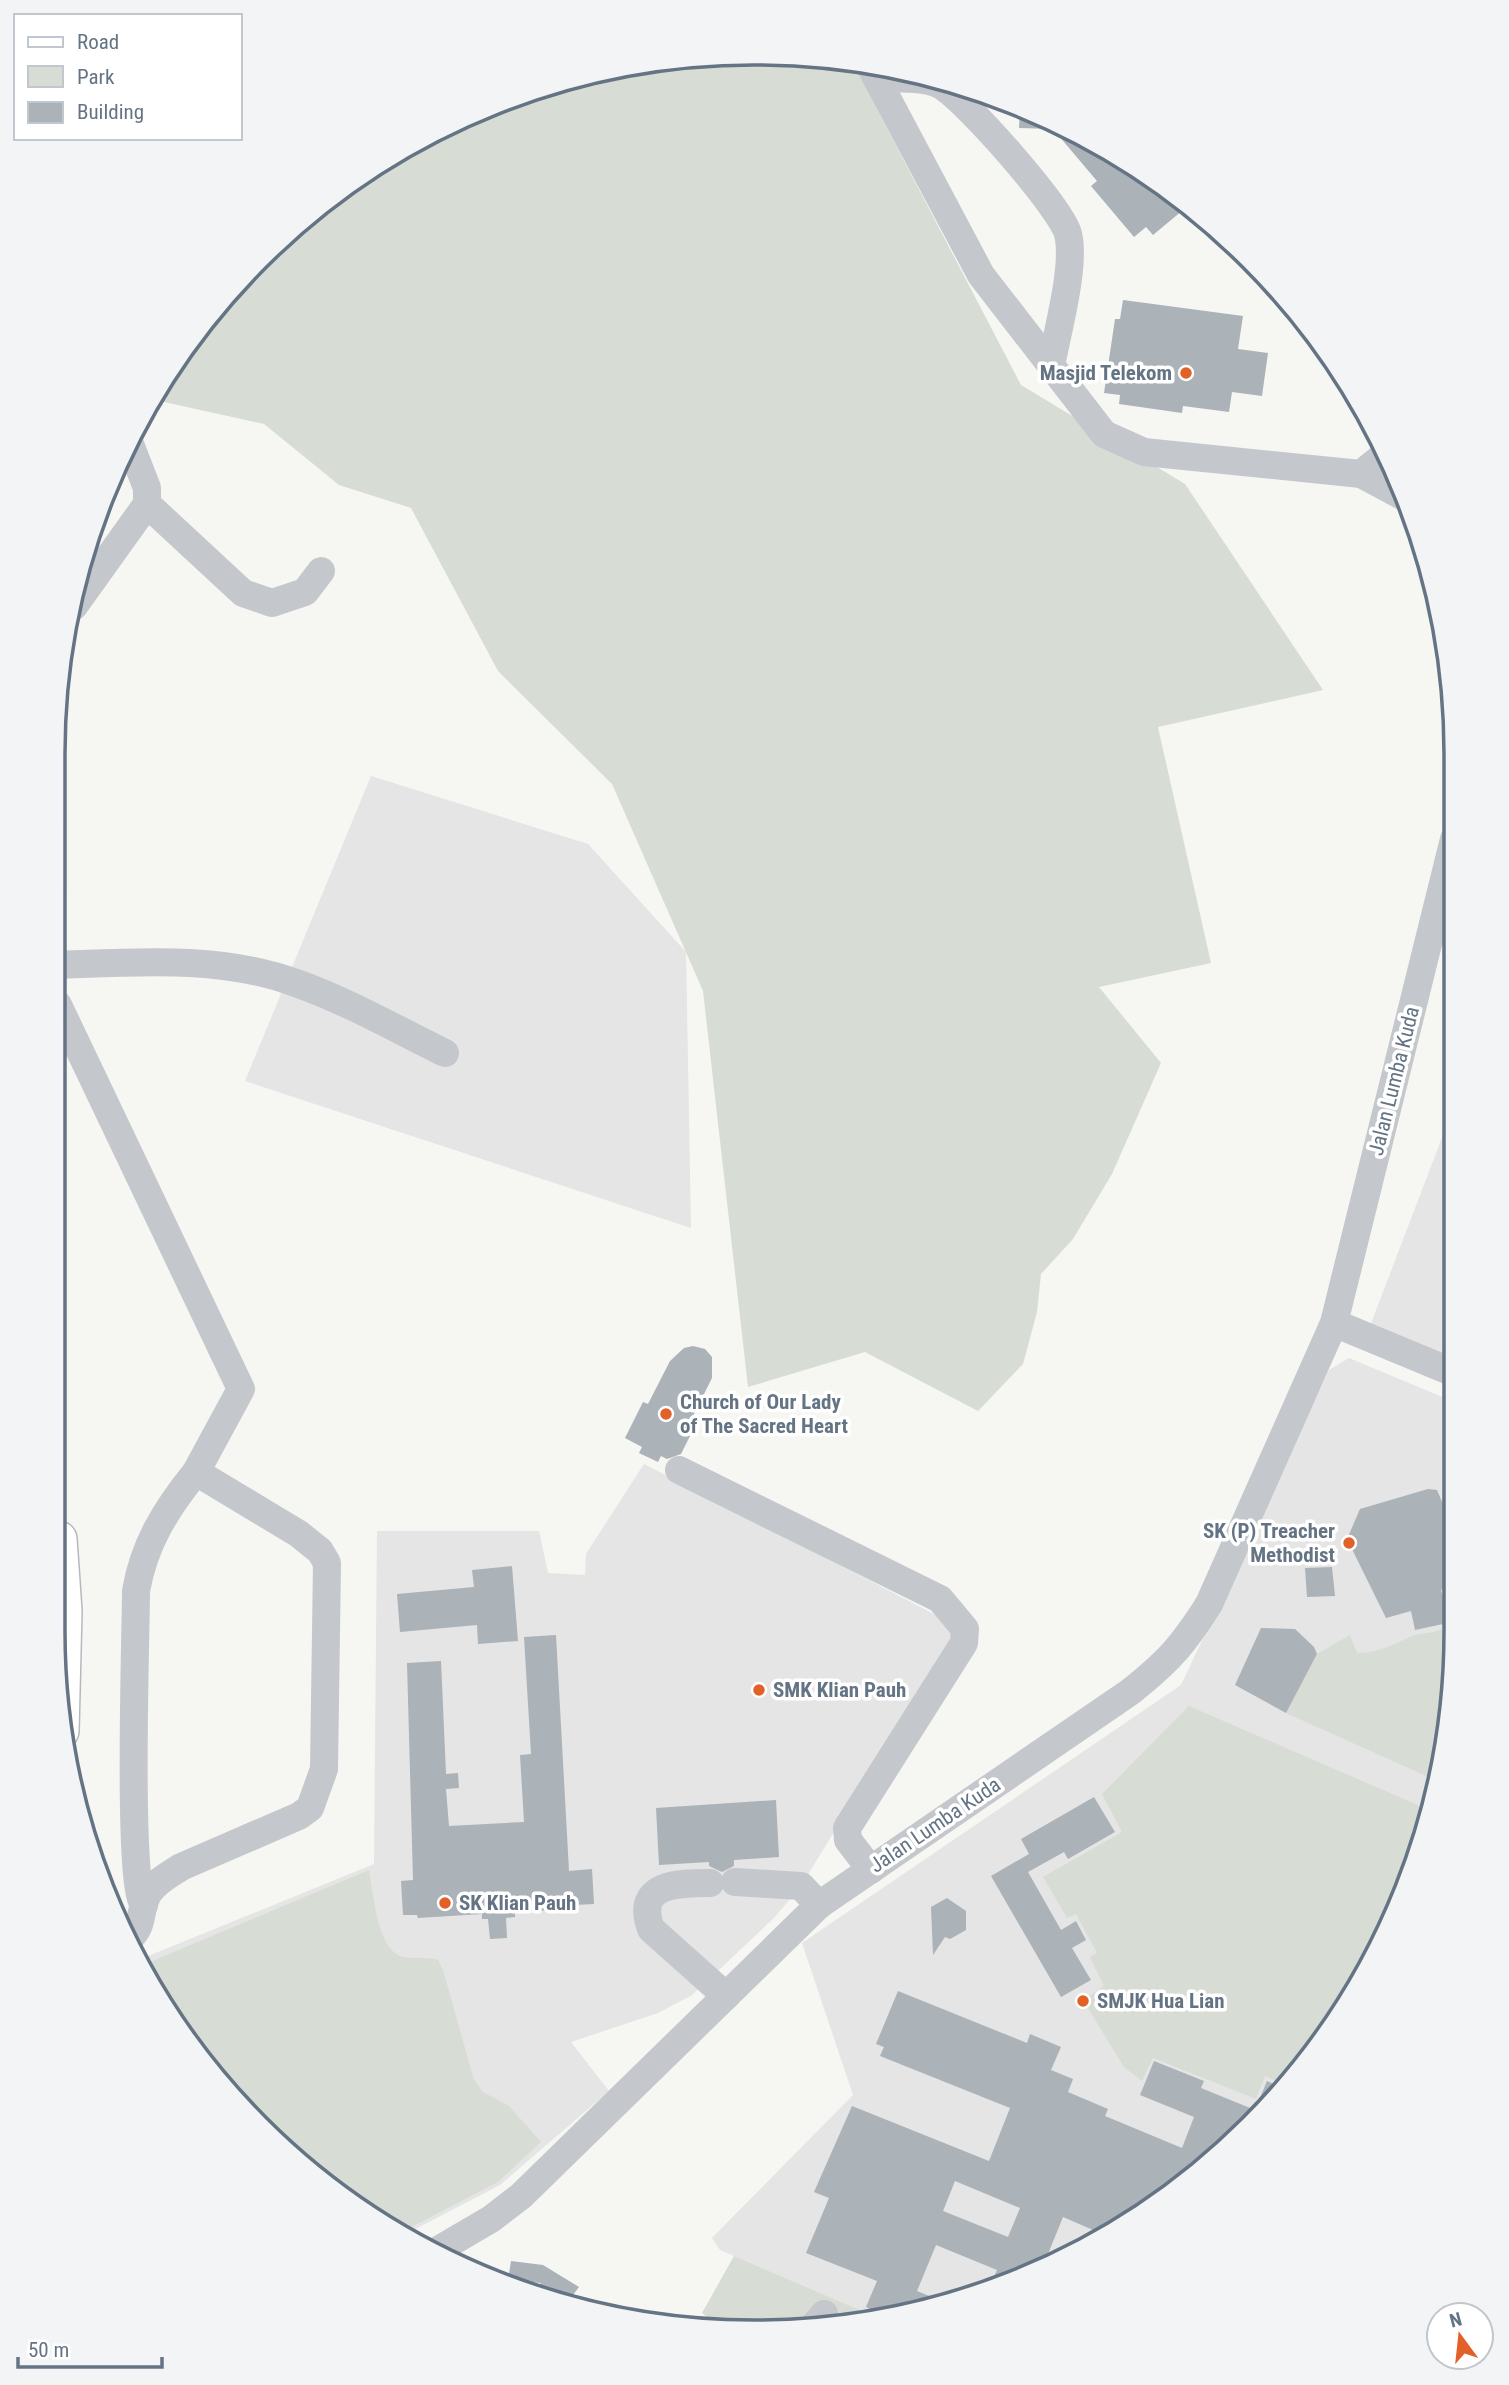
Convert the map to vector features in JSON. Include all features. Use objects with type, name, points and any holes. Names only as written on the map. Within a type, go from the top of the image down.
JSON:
[{"type":"street","points":[[876,76],[981,275],[1104,435],[1144,452],[1243,465],[1361,474],[1392,490]]},
{"type":"street","points":[[953,94],[1056,210],[1068,233],[1070,258],[1051,366]]},
{"type":"street","points":[[85,591],[147,504],[147,488],[134,454]]},
{"type":"street","points":[[1361,474],[1378,460]]},
{"type":"street","points":[[147,504],[243,593],[272,603],[305,592],[321,570]]},
{"type":"street","name":"Jalan Lumba Kuda","points":[[444,2246],[491,2219],[521,2196],[820,1905],[1167,1663],[1209,1604],[1334,1323],[1444,879]]},
{"type":"street","points":[[65,965],[171,961],[234,968],[294,982],[445,1053]]},
{"type":"street","points":[[65,1021],[241,1389],[196,1472],[173,1500],[151,1536],[136,1591],[136,1885],[140,1901],[144,1905]]},
{"type":"street","points":[[1334,1323],[1444,1369]]},
{"type":"street","points":[[679,1470],[940,1598],[965,1629],[964,1643],[847,1828],[848,1840],[871,1870]]},
{"type":"street","points":[[134,1932],[141,1923],[144,1905],[153,1887],[181,1867],[299,1816],[310,1808],[324,1769],[327,1563],[320,1551],[299,1534],[196,1472]]},
{"type":"street","points":[[726,1996],[651,1929],[647,1906],[652,1895],[676,1883],[723,1882],[801,1886],[820,1905]]},
{"type":"shaded area","points":[[371,776],[588,844],[686,952],[691,1228],[245,1081]]},
{"type":"shaded area","points":[[1444,1133],[1444,1355],[1370,1326]]},
{"type":"shaded area","name":"SMJK Hua Lian","points":[[1349,1358],[1444,1398],[1444,1630],[1438,1721],[1421,1809],[1408,1852],[1373,1936],[1328,2014],[1273,2085],[1209,2149],[1174,2178],[1099,2228],[1018,2268],[933,2297],[863,2311],[720,2250],[712,2238],[853,2095],[802,1943],[1181,1685],[1329,1370]]},
{"type":"shaded area","name":"SK Klian Pauh","points":[[644,1464],[959,1627],[801,1886],[774,1918],[692,1995],[658,2013],[571,2042],[609,2091],[500,2185],[414,2230],[335,2178],[267,2118],[207,2050],[181,2014],[147,1957],[374,1864],[377,1531],[539,1531],[548,1573],[585,1575],[586,1554]]},
{"type":"green space","points":[[709,66],[800,66],[858,73],[1021,385],[1185,484],[1323,690],[1158,727],[1211,963],[1099,987],[1161,1063],[1112,1174],[1073,1239],[1041,1274],[1037,1312],[1023,1364],[978,1411],[865,1352],[748,1387],[703,991],[612,784],[498,671],[411,508],[339,485],[264,424],[162,402],[207,335],[267,267],[335,207],[371,181],[449,136],[533,101],[576,88],[620,78]]},
{"type":"green space","points":[[1444,1628],[1443,1676],[1428,1777],[1286,1713],[1317,1654],[1350,1635],[1357,1653],[1385,1648],[1416,1635]]},
{"type":"green space","points":[[1189,1706],[1422,1807],[1392,1894],[1352,1975],[1328,2014],[1276,2081],[1265,2076],[1256,2099],[1153,2058],[1142,2081],[1124,2067],[1083,2000],[1104,1986],[1090,1957],[1097,1953],[1076,1914],[1067,1918],[1043,1877],[1122,1832],[1102,1794]]},
{"type":"green space","points":[[369,1870],[377,1918],[386,1942],[392,1951],[400,1956],[438,1960],[474,2080],[483,2092],[509,2106],[541,2142],[498,2182],[410,2228],[335,2178],[267,2118],[207,2050],[181,2014],[150,1962]]},
{"type":"green space","points":[[734,2256],[863,2311],[800,2319],[754,2320],[710,2319],[702,2313]]},
{"type":"building","points":[[1020,118],[1044,129],[1019,128]]},
{"type":"building","points":[[1058,135],[1138,181],[1180,212],[1153,235],[1146,227],[1134,237],[1091,186],[1097,181]]},
{"type":"building","name":"Masjid Telekom","points":[[1123,300],[1243,316],[1238,349],[1268,353],[1262,396],[1232,392],[1229,412],[1183,406],[1182,413],[1119,404],[1120,395],[1104,393],[1115,319],[1120,319]]},
{"type":"building","name":"Church of Our Lady of The Sacred Heart","points":[[693,1346],[705,1349],[712,1357],[712,1378],[689,1424],[695,1426],[681,1454],[667,1459],[661,1456],[658,1462],[639,1453],[642,1447],[625,1438],[643,1402],[648,1404],[670,1361],[684,1348]]},
{"type":"building","points":[[1428,1489],[1437,1490],[1444,1506],[1444,1589],[1441,1590],[1444,1601],[1443,1624],[1415,1630],[1411,1611],[1386,1618],[1347,1539],[1360,1509]]},
{"type":"building","points":[[512,1566],[518,1641],[478,1644],[477,1625],[400,1632],[397,1594],[474,1587],[472,1570]]},
{"type":"building","points":[[1332,1567],[1335,1596],[1307,1597],[1305,1568]]},
{"type":"building","points":[[1261,1628],[1295,1629],[1314,1647],[1317,1654],[1286,1713],[1235,1685]]},
{"type":"building","points":[[556,1635],[569,1871],[592,1869],[594,1904],[574,1905],[574,1909],[515,1912],[515,1917],[506,1918],[507,1938],[490,1939],[488,1919],[482,1919],[482,1914],[418,1918],[417,1915],[403,1915],[401,1881],[413,1880],[407,1663],[441,1661],[446,1774],[458,1773],[459,1788],[446,1789],[449,1826],[524,1822],[520,1755],[531,1754],[524,1637]]},
{"type":"building","points":[[1094,1797],[1115,1832],[1068,1859],[1064,1852],[1028,1872],[1061,1930],[1076,1921],[1086,1940],[1072,1948],[1091,1980],[1061,1997],[991,1876],[1029,1854],[1021,1839]]},
{"type":"building","points":[[776,1800],[779,1857],[734,1860],[734,1866],[722,1872],[709,1866],[709,1862],[659,1865],[656,1808]]},
{"type":"building","points":[[947,1898],[966,1911],[966,1930],[950,1939],[945,1937],[933,1955],[931,1907]]},
{"type":"building","points":[[898,1991],[1027,2043],[1030,2034],[1061,2047],[1051,2070],[1073,2079],[1068,2092],[1108,2109],[1105,2116],[1182,2148],[1194,2117],[1140,2095],[1154,2061],[1204,2081],[1201,2088],[1251,2108],[1174,2178],[1094,2231],[1063,2217],[1049,2254],[994,2277],[997,2270],[936,2245],[917,2291],[932,2297],[872,2310],[866,2307],[877,2281],[806,2253],[829,2198],[814,2192],[852,2106],[989,2161],[1010,2108],[880,2056],[884,2047],[876,2044]],"holes":[[[955,2181],[1020,2208],[1008,2237],[943,2211]]]},
{"type":"building","points":[[1267,2081],[1274,2084],[1259,2100]]},
{"type":"building","points":[[511,2261],[543,2265],[579,2287],[572,2296],[539,2286],[541,2283],[527,2282],[509,2275]]},
{"type":"place","name":"Masjid Telekom","points":[[1186,373]]},
{"type":"place","name":"Church of Our Lady of The Sacred Heart","points":[[666,1414]]},
{"type":"place","name":"SK (P) Treacher Methodist","points":[[1349,1543]]},
{"type":"place","name":"SMK Klian Pauh","points":[[759,1690]]},
{"type":"place","name":"SK Klian Pauh","points":[[445,1903]]},
{"type":"place","name":"SMJK Hua Lian","points":[[1083,2001]]}]
